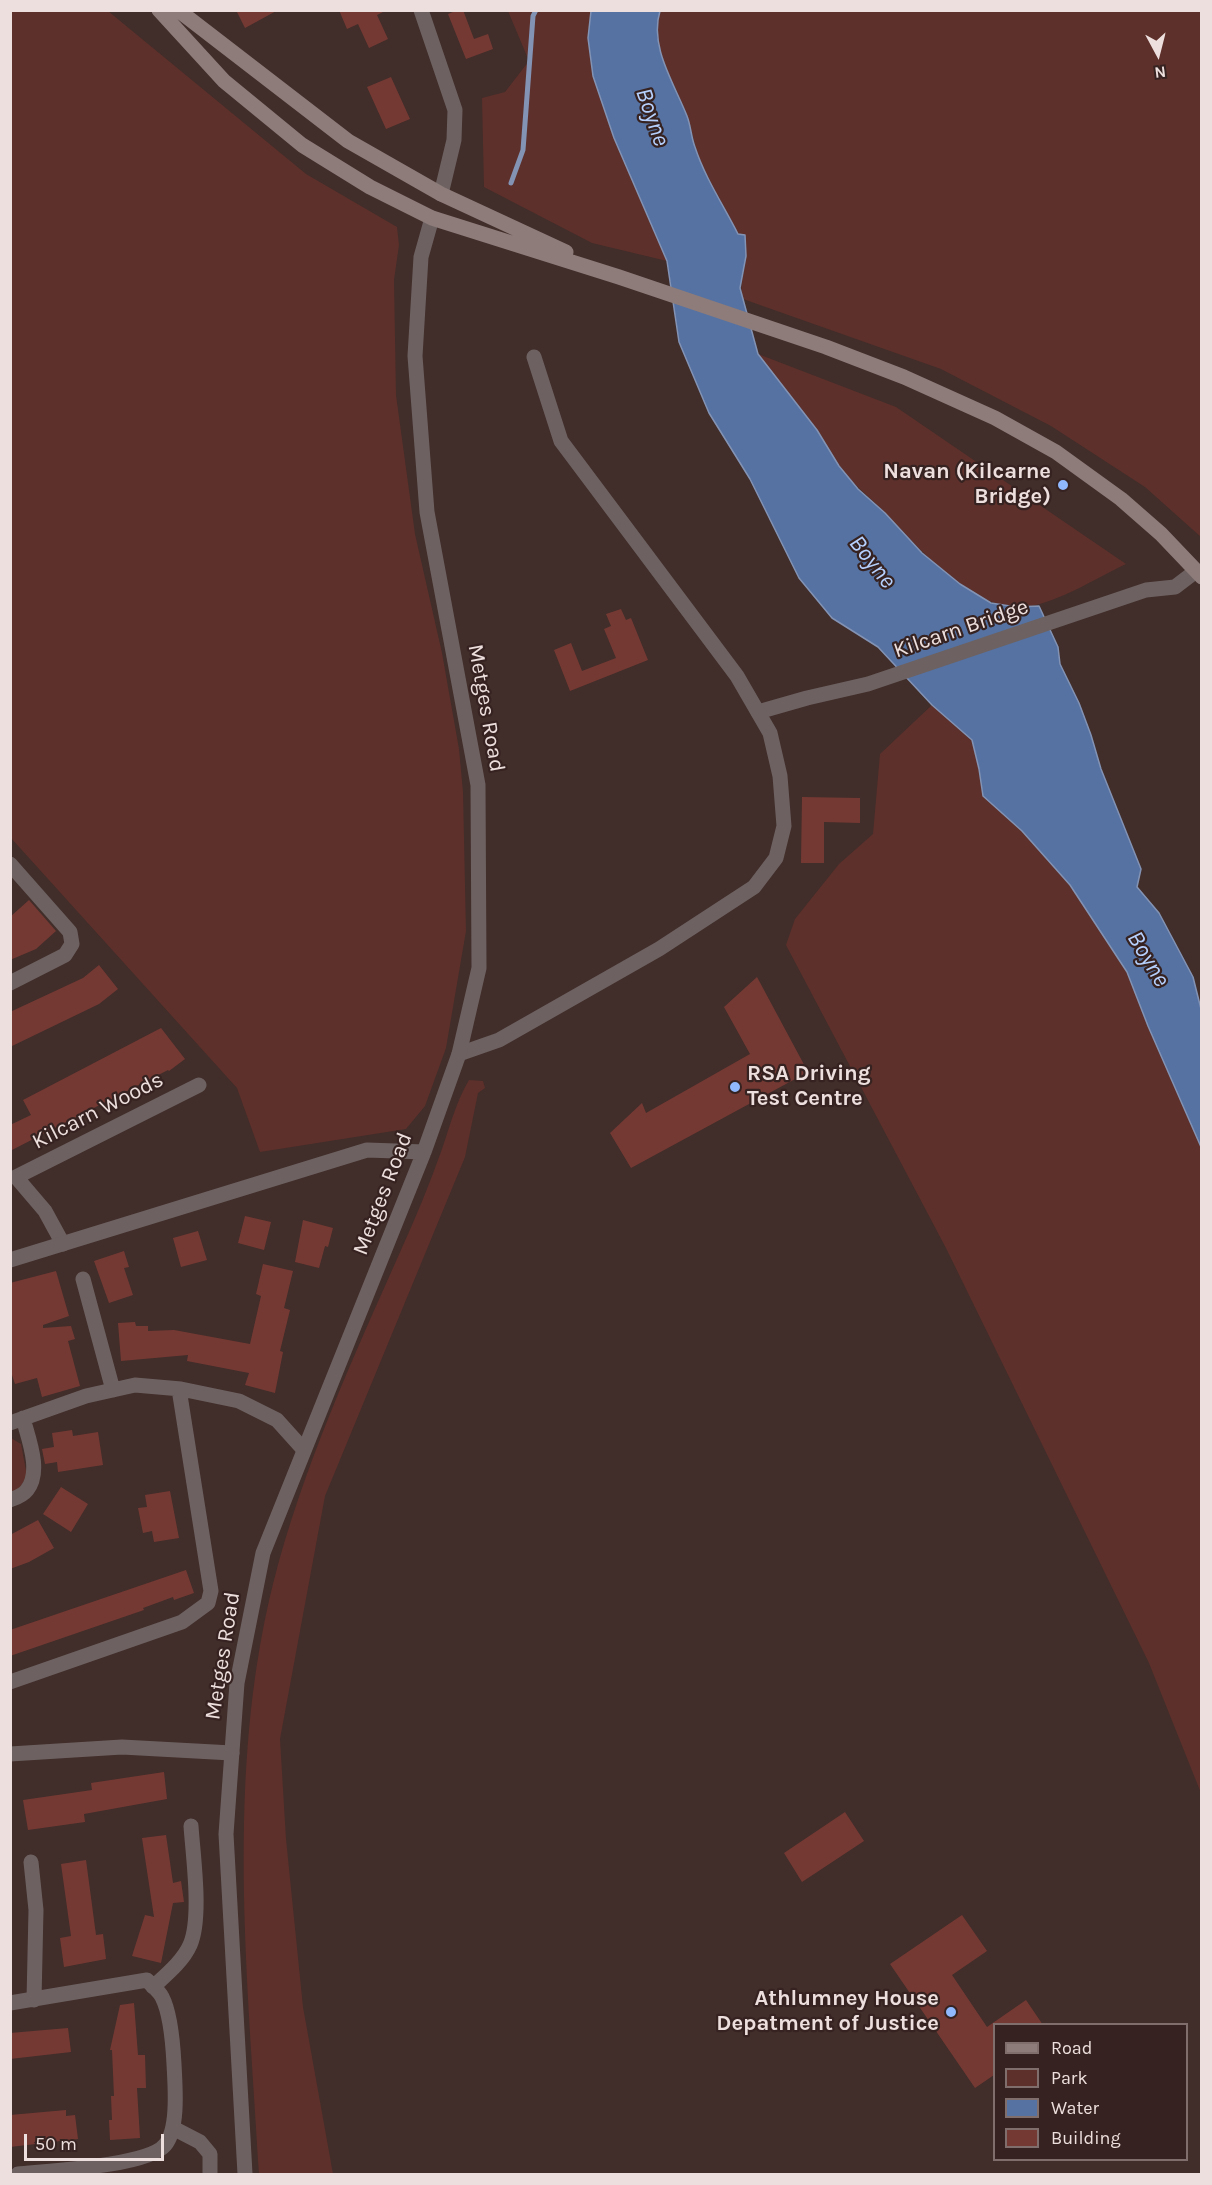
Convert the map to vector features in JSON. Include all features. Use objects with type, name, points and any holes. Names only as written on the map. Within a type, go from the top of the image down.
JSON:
[{"type":"main road","points":[[159,10],[224,81],[302,145],[370,187],[432,218],[620,277],[826,347],[904,377],[995,418],[1056,452],[1121,499],[1161,534],[1199,574]]},
{"type":"main road","points":[[178,10],[348,141],[441,194],[620,277]]},
{"type":"main road","points":[[432,218],[441,194]]},
{"type":"street","points":[[421,10],[455,110],[454,140],[441,194]]},
{"type":"street","name":"Metges Road","points":[[245,2175],[226,1834],[237,1683],[263,1554],[424,1152],[459,1054],[479,968],[478,785],[427,513],[415,356],[421,256],[432,218]]},
{"type":"street","points":[[459,1054],[498,1040],[658,949],[754,887],[776,858],[784,826],[780,776],[770,733],[737,676],[561,441],[534,357]]},
{"type":"street","name":"Kilcarn Bridge","points":[[758,712],[878,681],[1146,590],[1175,587],[1199,574]]},
{"type":"street","points":[[10,864],[70,932],[72,944],[65,956],[10,983]]},
{"type":"street","name":"Kilcarn Woods","points":[[63,1244],[45,1211],[13,1175],[199,1085]]},
{"type":"street","points":[[10,1260],[367,1150],[424,1152]]},
{"type":"street","points":[[82,1279],[113,1390]]},
{"type":"street","points":[[10,1500],[27,1491],[34,1474],[30,1446],[17,1420],[86,1396],[135,1385],[179,1389],[240,1401],[277,1420],[304,1450]]},
{"type":"street","points":[[10,1682],[182,1622],[208,1603],[211,1591],[179,1389]]},
{"type":"street","points":[[10,1754],[122,1747],[232,1753]]},
{"type":"street","points":[[153,1987],[190,1946],[194,1928],[196,1881],[190,1826]]},
{"type":"street","points":[[31,1862],[36,1910],[34,2000]]},
{"type":"street","points":[[10,2003],[147,1980],[162,1996],[173,2036],[175,2084],[173,2128],[165,2146],[152,2154],[114,2164],[18,2175]]},
{"type":"street","points":[[173,2128],[200,2142],[210,2154],[210,2175]]},
{"type":"green space","points":[[660,10],[1201,11],[1201,537],[1145,487],[1051,426],[941,369],[743,299],[745,254],[734,225],[702,165],[688,119],[665,66],[658,38],[657,24]]},
{"type":"green space","points":[[10,11],[108,11],[306,174],[397,227],[399,245],[394,280],[396,395],[415,534],[442,653],[459,749],[463,792],[466,931],[446,1048],[425,1106],[406,1129],[260,1152],[237,1088],[11,838]]},
{"type":"green space","points":[[508,11],[591,11],[588,38],[593,76],[614,138],[667,261],[592,243],[484,187],[482,98],[505,92],[529,61]]},
{"type":"green space","points":[[758,354],[896,407],[1126,564],[1043,603],[1017,607],[998,604],[979,596],[962,586],[929,558],[846,475],[817,430]]},
{"type":"green space","points":[[932,705],[972,741],[983,796],[1022,831],[1070,885],[1127,972],[1201,1147],[1201,1793],[1149,1663],[947,1250],[786,945],[795,919],[839,864],[873,834],[880,754]]},
{"type":"green space","points":[[469,1080],[483,1081],[485,1088],[478,1093],[465,1157],[325,1496],[280,1739],[286,1839],[303,2007],[333,2174],[259,2174],[244,1878],[249,1730],[258,1657],[273,1584],[298,1498],[347,1373],[423,1200],[457,1105]]},
{"type":"green space","points":[[11,1438],[21,1444],[27,1476],[19,1489],[11,1493]]},
{"type":"water","name":"Boyne","points":[[591,11],[660,11],[657,24],[660,51],[687,116],[699,158],[738,234],[745,235],[746,256],[740,288],[758,354],[817,430],[839,466],[858,489],[885,513],[922,553],[960,584],[991,603],[1016,607],[1039,606],[1058,647],[1060,664],[1079,703],[1101,769],[1141,869],[1137,887],[1159,913],[1193,977],[1201,1009],[1201,1147],[1127,972],[1070,885],[1022,831],[983,796],[972,740],[932,705],[878,647],[832,618],[799,578],[750,479],[709,413],[679,342],[667,261],[614,138],[593,76],[588,38]]},
{"type":"building","points":[[236,10],[278,10],[245,28]]},
{"type":"building","points":[[339,10],[387,10],[377,15],[388,39],[369,48],[358,24],[347,29]]},
{"type":"building","points":[[463,10],[474,39],[488,34],[493,49],[466,59],[448,14]]},
{"type":"building","points":[[391,77],[410,119],[386,129],[367,87]]},
{"type":"building","points":[[621,609],[626,620],[631,618],[648,660],[570,691],[554,650],[571,643],[582,671],[616,658],[604,629],[611,626],[606,614]]},
{"type":"building","points":[[802,797],[860,798],[860,823],[824,822],[824,863],[801,863]]},
{"type":"building","points":[[29,900],[56,931],[36,949],[10,960],[10,917]]},
{"type":"building","points":[[99,965],[118,989],[99,1004],[10,1047],[10,1012],[83,978]]},
{"type":"building","name":"RSA Driving Test Centre","points":[[757,977],[808,1072],[631,1168],[610,1133],[642,1103],[646,1113],[750,1054],[724,1007]]},
{"type":"building","points":[[161,1028],[185,1059],[169,1071],[10,1151],[10,1125],[31,1115],[23,1100]]},
{"type":"building","points":[[245,1216],[271,1222],[264,1250],[238,1243]]},
{"type":"building","points":[[303,1220],[333,1228],[319,1268],[295,1262]]},
{"type":"building","points":[[198,1231],[207,1260],[181,1267],[173,1238]]},
{"type":"building","points":[[124,1251],[129,1267],[124,1268],[133,1295],[109,1303],[94,1261]]},
{"type":"building","points":[[263,1264],[293,1271],[284,1308],[290,1310],[280,1351],[283,1352],[275,1393],[245,1385],[249,1373],[187,1361],[188,1355],[121,1361],[118,1323],[135,1322],[136,1326],[148,1326],[148,1331],[174,1330],[250,1344],[261,1296],[256,1294]]},
{"type":"building","points":[[56,1271],[69,1316],[43,1325],[43,1328],[71,1326],[75,1339],[68,1341],[80,1386],[42,1397],[37,1378],[15,1384],[10,1369],[10,1283]]},
{"type":"building","points":[[72,1430],[73,1436],[98,1432],[103,1465],[58,1472],[57,1462],[45,1464],[42,1449],[54,1447],[52,1433]]},
{"type":"building","points":[[61,1487],[88,1504],[71,1532],[43,1514]]},
{"type":"building","points":[[170,1491],[179,1538],[154,1542],[152,1531],[143,1533],[138,1508],[147,1507],[145,1495]]},
{"type":"building","points":[[38,1520],[54,1548],[29,1562],[10,1569],[10,1535]]},
{"type":"building","points":[[186,1570],[194,1593],[174,1600],[173,1597],[143,1608],[144,1610],[10,1656],[10,1630]]},
{"type":"building","points":[[164,1772],[167,1799],[84,1814],[85,1822],[28,1830],[23,1800],[92,1790],[91,1783]]},
{"type":"building","points":[[845,1812],[864,1841],[802,1882],[784,1853]]},
{"type":"building","points":[[166,1835],[173,1883],[181,1881],[184,1902],[173,1903],[161,1963],[132,1956],[145,1915],[154,1917],[142,1838]]},
{"type":"building","points":[[86,1860],[96,1935],[103,1934],[106,1959],[64,1967],[60,1938],[71,1936],[61,1864]]},
{"type":"building","name":"Athlumney House Depatment of Justice","points":[[962,1915],[987,1951],[952,1975],[987,2027],[1026,2000],[1042,2023],[993,2023],[993,2076],[975,2088],[890,1964]]},
{"type":"building","points":[[134,2003],[138,2055],[145,2055],[146,2088],[137,2088],[140,2138],[110,2140],[111,2096],[114,2096],[112,2050],[110,2050],[120,2005]]},
{"type":"building","points":[[68,2028],[71,2052],[10,2059],[10,2033]]},
{"type":"building","points":[[66,2110],[66,2116],[75,2115],[78,2139],[10,2147],[10,2115]]},
{"type":"waterway","points":[[511,183],[523,150],[533,16],[536,10]]},
{"type":"place","name":"Navan (Kilcarne Bridge)","points":[[1063,485]]},
{"type":"place","name":"RSA Driving Test Centre","points":[[735,1087]]},
{"type":"place","name":"Athlumney House Depatment of Justice","points":[[951,2012]]}]
